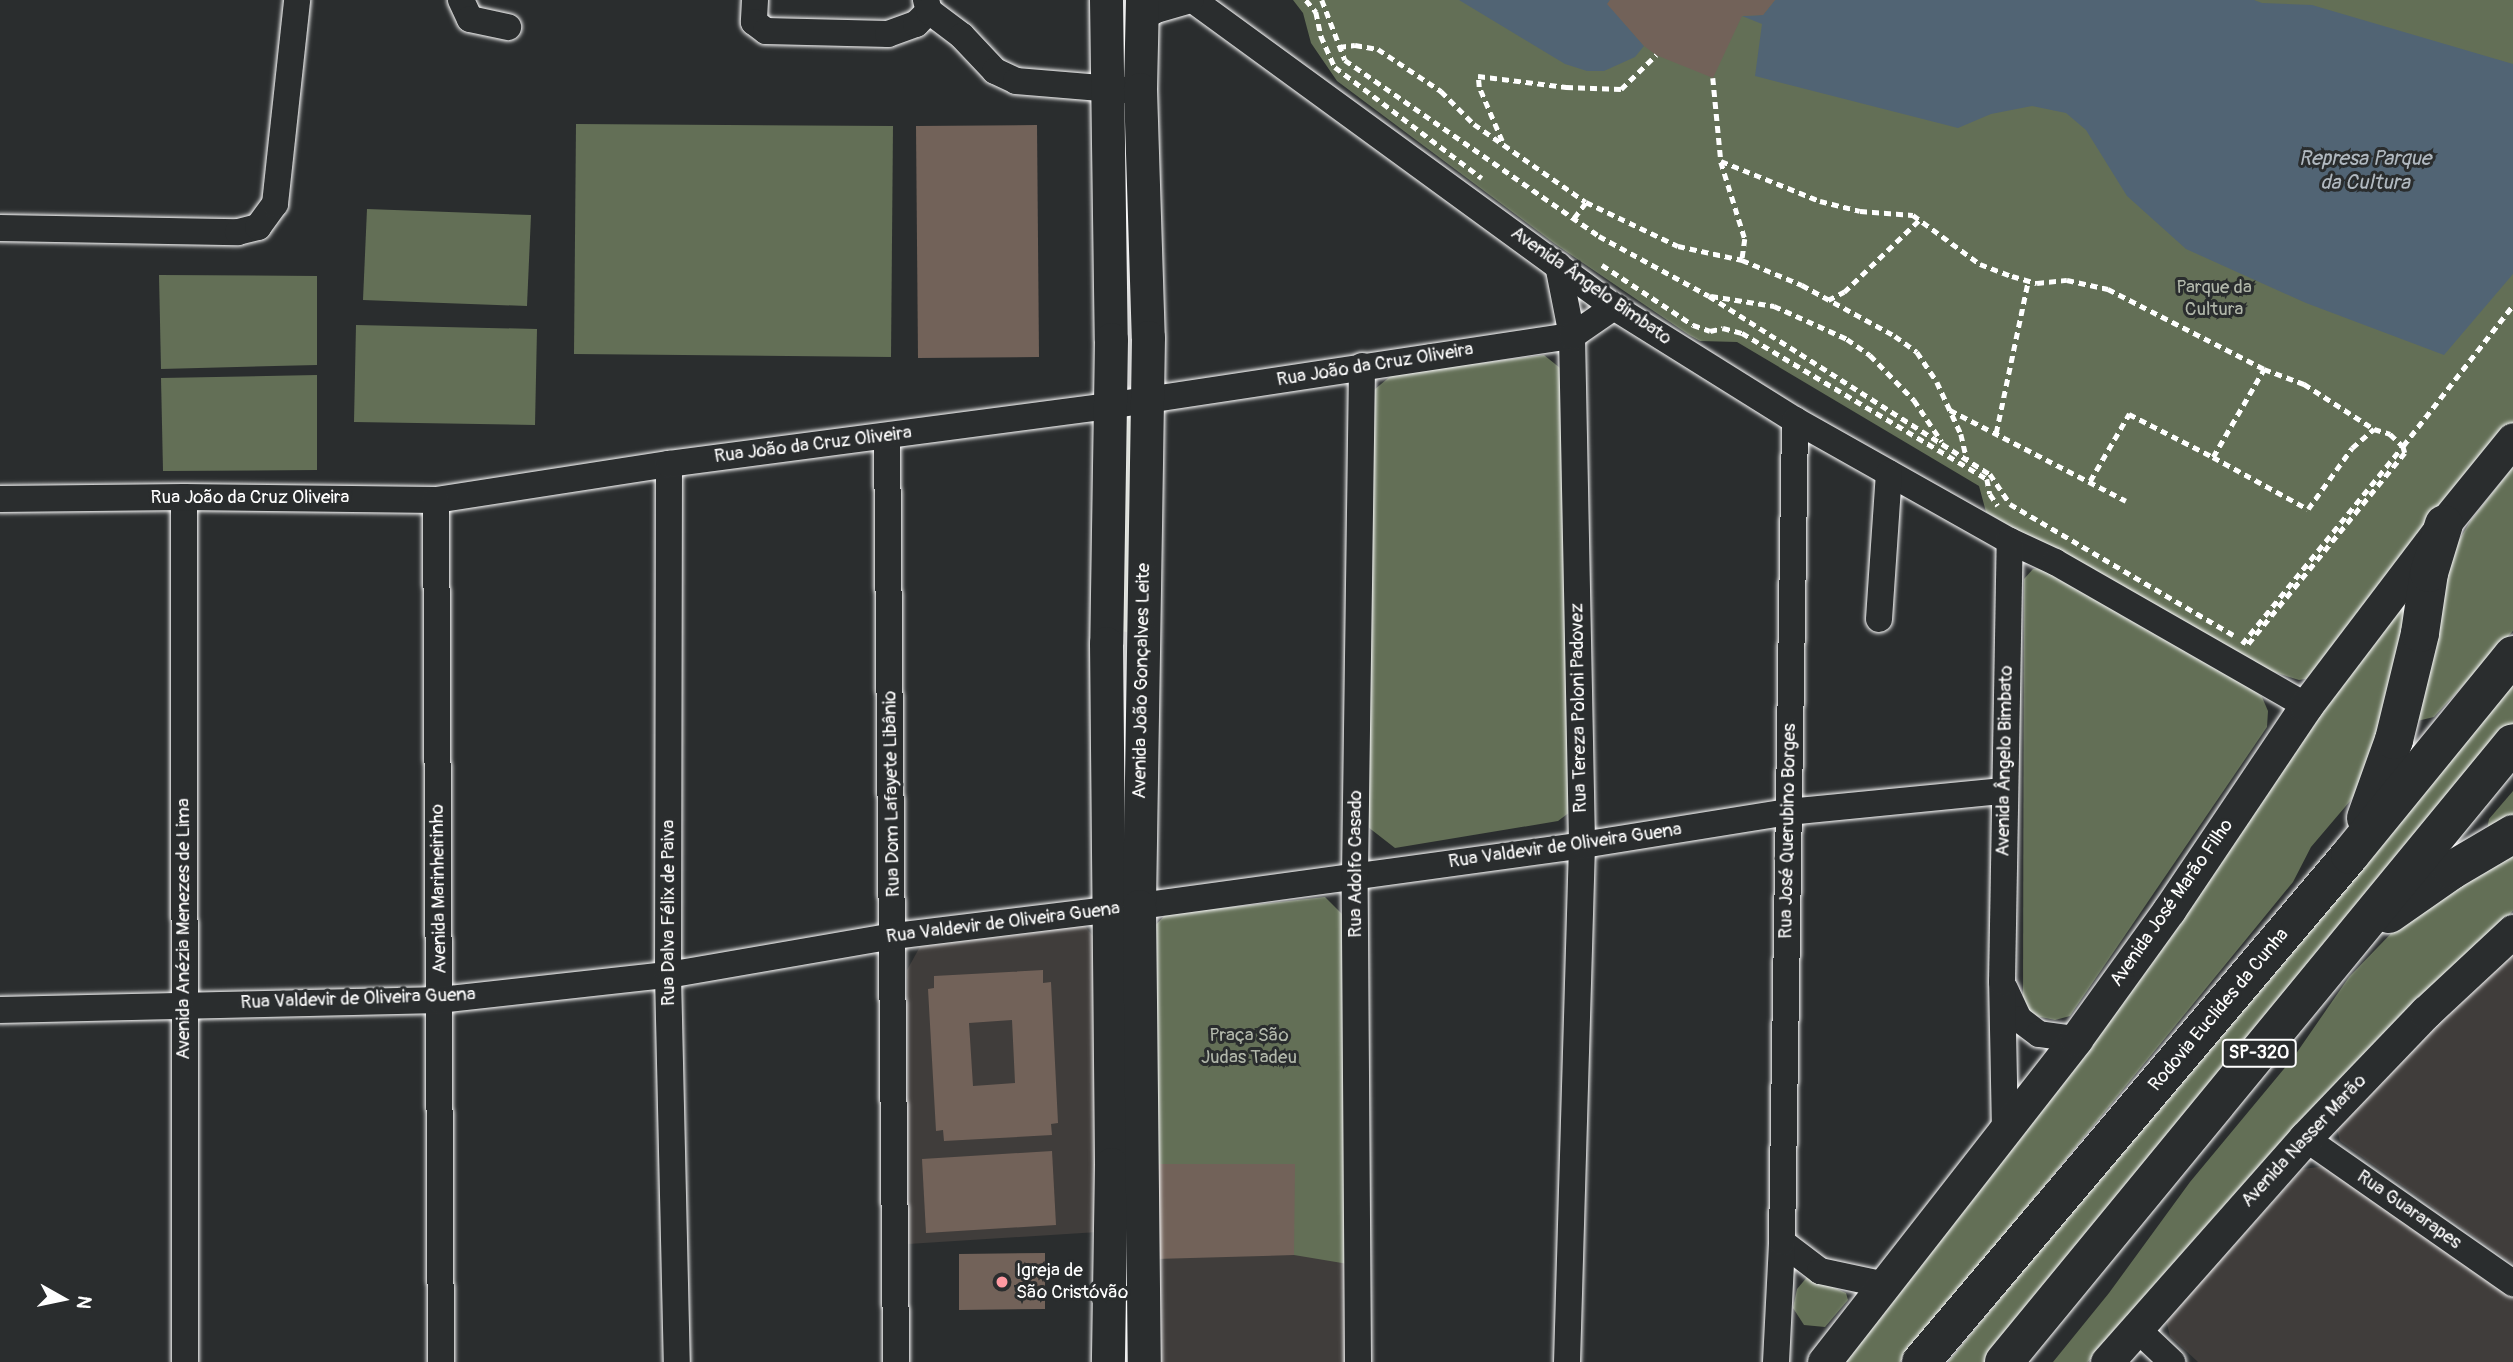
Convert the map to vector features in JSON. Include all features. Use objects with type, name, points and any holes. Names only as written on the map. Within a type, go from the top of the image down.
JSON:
[{"type":"highway","points":[[2350,855],[2374,801],[2394,740],[2420,633],[2429,573],[2444,524]]},
{"type":"highway","name":"Rodovia Euclides da Cunha","points":[[1921,1362],[2350,855],[2513,654]]},
{"type":"highway","name":"SP-320","points":[[2004,1362],[2513,743]]},
{"type":"highway","points":[[2350,942],[2452,870],[2513,834]]},
{"type":"main road","name":"Avenida João Gonçalves Leite","points":[[1106,0],[1111,339],[1105,643],[1124,908],[1126,1164],[1144,1362]]},
{"type":"main road","name":"Avenida João Gonçalves Leite","points":[[1124,908],[1141,644],[1147,400],[1148,337],[1140,89],[1142,9]]},
{"type":"main road","points":[[1111,339],[1148,337]]},
{"type":"main road","name":"Avenida José Marão Filho","points":[[1824,1362],[2076,1039],[2169,910],[2306,706],[2444,524],[2513,439]]},
{"type":"main road","points":[[1105,643],[1141,644]]},
{"type":"main road","name":"Avenida Nasser Marão","points":[[2108,1362],[2305,1138],[2426,1012],[2513,931]]},
{"type":"main road","name":"Avenida João Gonçalves Leite","points":[[1108,1362],[1126,1164]]},
{"type":"street","points":[[0,228],[238,232],[258,227],[267,219],[275,204],[297,0]]},
{"type":"street","points":[[461,0],[470,19],[508,27]]},
{"type":"street","points":[[755,0],[754,23],[766,32],[888,34],[916,24],[928,5],[995,71],[1016,81],[1107,90],[1140,89]]},
{"type":"street","name":"Avenida Ângelo Bimbato","points":[[1142,9],[1156,10],[1192,0],[1614,307],[1795,420],[2010,541],[2055,562],[2306,706]]},
{"type":"street","name":"Rua Tereza Poloni Padovez","points":[[1558,265],[1572,336],[1582,845],[1567,1362]]},
{"type":"street","name":"Rua João da Cruz Oliveira","points":[[0,499],[184,497],[436,500],[669,464],[1108,406],[1572,336],[1614,307]]},
{"type":"street","name":"Rua Adolfo Casado","points":[[1358,1362],[1355,875],[1362,366]]},
{"type":"street","name":"Rua José Querubino Borges","points":[[1776,1362],[1782,1242],[1795,420]]},
{"type":"street","name":"Rua Dom Lafayete Libânio","points":[[887,436],[894,936],[896,1362]]},
{"type":"street","name":"Rua Dalva Félix de Paiva","points":[[669,464],[668,975],[677,1362]]},
{"type":"street","points":[[1879,619],[1889,473]]},
{"type":"street","name":"Avenida Anézia Menezes de Lima","points":[[184,497],[185,1362]]},
{"type":"street","name":"Avenida Marinheirinho","points":[[436,500],[441,1362]]},
{"type":"street","name":"Avenida Ângelo Bimbato","points":[[2005,1133],[2002,982],[2003,791],[2010,541]]},
{"type":"street","name":"Rua Valdevir de Oliveira Guena","points":[[0,1010],[440,1000],[668,975],[894,936],[1124,908],[1582,845],[1788,812],[2003,791]]},
{"type":"street","name":"Avenida Ângelo Bimbato","points":[[2002,982],[2019,1019],[2029,1028],[2039,1034],[2076,1039]]},
{"type":"street","name":"Rua Guararapes","points":[[2305,1138],[2513,1283]]},
{"type":"street","points":[[1782,1242],[1820,1271],[1886,1285]]},
{"type":"street","points":[[2136,1328],[2172,1362]]},
{"type":"path","points":[[1306,0],[1316,12],[1321,36],[1335,68],[1487,182]]},
{"type":"path","points":[[1322,0],[1345,60],[1599,236],[1709,296],[1990,474],[2010,504],[2227,629],[2253,651]]},
{"type":"path","points":[[1339,47],[1355,45],[1378,49],[1441,91],[1475,124],[1586,202],[1678,246],[1742,260],[1802,285],[1895,336],[1917,352],[1950,410],[1967,459]]},
{"type":"path","points":[[1502,142],[1479,87],[1478,76],[1566,87],[1621,89],[1656,55]]},
{"type":"path","points":[[1713,78],[1721,161],[1745,239],[1742,260]]},
{"type":"path","points":[[1721,161],[1820,201],[1860,211],[1913,215],[1980,264],[2028,281],[2037,283],[2067,280],[2108,289],[2264,369],[2304,384],[2374,429],[2390,434],[2403,446],[2406,453],[2245,645],[2237,649]]},
{"type":"path","points":[[1574,218],[1586,202]]},
{"type":"path","points":[[1827,301],[1844,292],[1919,220]]},
{"type":"path","points":[[1592,258],[1693,325],[1710,331],[1723,328],[1741,333],[1987,479],[1990,494],[1999,508]]},
{"type":"path","points":[[1996,433],[2028,281]]},
{"type":"path","points":[[1709,296],[1774,306],[1847,339],[1870,355],[1914,400],[1942,443]]},
{"type":"path","points":[[2403,446],[2513,305]]},
{"type":"path","points":[[2213,457],[2264,369]]},
{"type":"path","points":[[1950,410],[2126,501]]},
{"type":"path","points":[[2090,481],[2129,414],[2308,509],[2352,447],[2374,429]]},
{"type":"shaded area","points":[[1084,925],[1097,941],[1098,1232],[908,1244],[907,970],[921,945]]},
{"type":"shaded area","points":[[2513,949],[2513,1264],[2340,1141],[2335,1122]]},
{"type":"shaded area","points":[[1295,1164],[1348,1264],[1348,1362],[1158,1362],[1155,1165]]},
{"type":"shaded area","points":[[2326,1166],[2513,1294],[2513,1362],[2198,1362],[2170,1336],[2166,1320],[2303,1169]]},
{"type":"green space","name":"Parque da Cultura","points":[[1293,0],[2513,0],[2513,423],[2311,678],[2299,680],[2242,662],[1986,512],[1979,486],[1737,342],[1700,341],[1689,335],[1555,244],[1337,81],[1311,43],[1303,13]]},
{"type":"green space","points":[[576,124],[893,126],[891,357],[574,354]]},
{"type":"green space","points":[[367,209],[531,215],[527,306],[363,300]]},
{"type":"green space","points":[[159,275],[317,276],[317,365],[161,369]]},
{"type":"green space","points":[[356,325],[537,329],[535,425],[354,422]]},
{"type":"green space","points":[[1544,355],[1560,368],[1570,812],[1558,821],[1395,848],[1368,827],[1374,390],[1393,374]]},
{"type":"green space","points":[[317,375],[317,470],[163,471],[161,378]]},
{"type":"green space","points":[[1138,410],[1127,632],[1120,631],[1122,416]]},
{"type":"green space","points":[[2513,467],[2513,631],[2434,717],[2417,721],[2448,559],[2471,520]]},
{"type":"green space","points":[[2048,567],[2246,683],[2262,697],[2268,711],[2267,727],[2070,1016],[2055,1020],[2031,1015],[2023,1002],[2024,579],[2033,569]]},
{"type":"green space","points":[[2423,579],[2379,767],[2311,847],[2293,882],[1900,1362],[1835,1362],[2179,916],[2392,613]]},
{"type":"green space","points":[[2513,671],[2513,728],[1987,1362],[1948,1362]]},
{"type":"green space","points":[[2513,791],[2513,824],[2487,830],[2489,819]]},
{"type":"green space","points":[[2513,848],[2513,911],[2280,1144],[2088,1362],[2053,1362],[2109,1293],[2190,1182],[2293,1058],[2349,977],[2406,918]]},
{"type":"green space","name":"Praça São Judas Tadeu","points":[[1325,897],[1342,914],[1348,1264],[1294,1255],[1294,1164],[1155,1164],[1152,929],[1166,914]]},
{"type":"green space","points":[[1808,1276],[1846,1293],[1848,1300],[1825,1327],[1804,1325],[1793,1308],[1797,1289]]},
{"type":"water","points":[[1459,0],[1610,0],[1608,4],[1644,46],[1635,57],[1604,71],[1587,71],[1565,64]]},
{"type":"water","name":"Represa Parque da Cultura","points":[[1775,0],[2254,0],[2262,3],[2312,5],[2513,64],[2513,274],[2444,355],[2306,303],[2186,249],[2127,196],[2086,130],[2066,113],[2032,106],[1991,114],[1958,128],[1755,76],[1762,24],[1742,16],[1763,15]]},
{"type":"building","points":[[1610,0],[1775,0],[1763,15],[1742,16],[1713,78],[1656,55],[1644,46],[1607,4]]},
{"type":"building","points":[[1037,125],[1039,357],[918,358],[916,126]]},
{"type":"building","points":[[1043,970],[1043,983],[1051,982],[1058,1123],[1051,1124],[1052,1135],[944,1141],[943,1130],[936,1131],[928,989],[934,988],[934,976]],"holes":[[[1012,1020],[1015,1083],[973,1086],[969,1023]]]},
{"type":"building","points":[[1052,1151],[1056,1225],[926,1233],[922,1159]]},
{"type":"building","points":[[1155,1164],[1295,1164],[1294,1255],[1155,1259]]},
{"type":"building","name":"Igreja de São Cristóvão","points":[[1045,1253],[1045,1309],[959,1310],[959,1254]]},
{"type":"place","name":"Igreja de São Cristóvão","points":[[1002,1282]]}]
